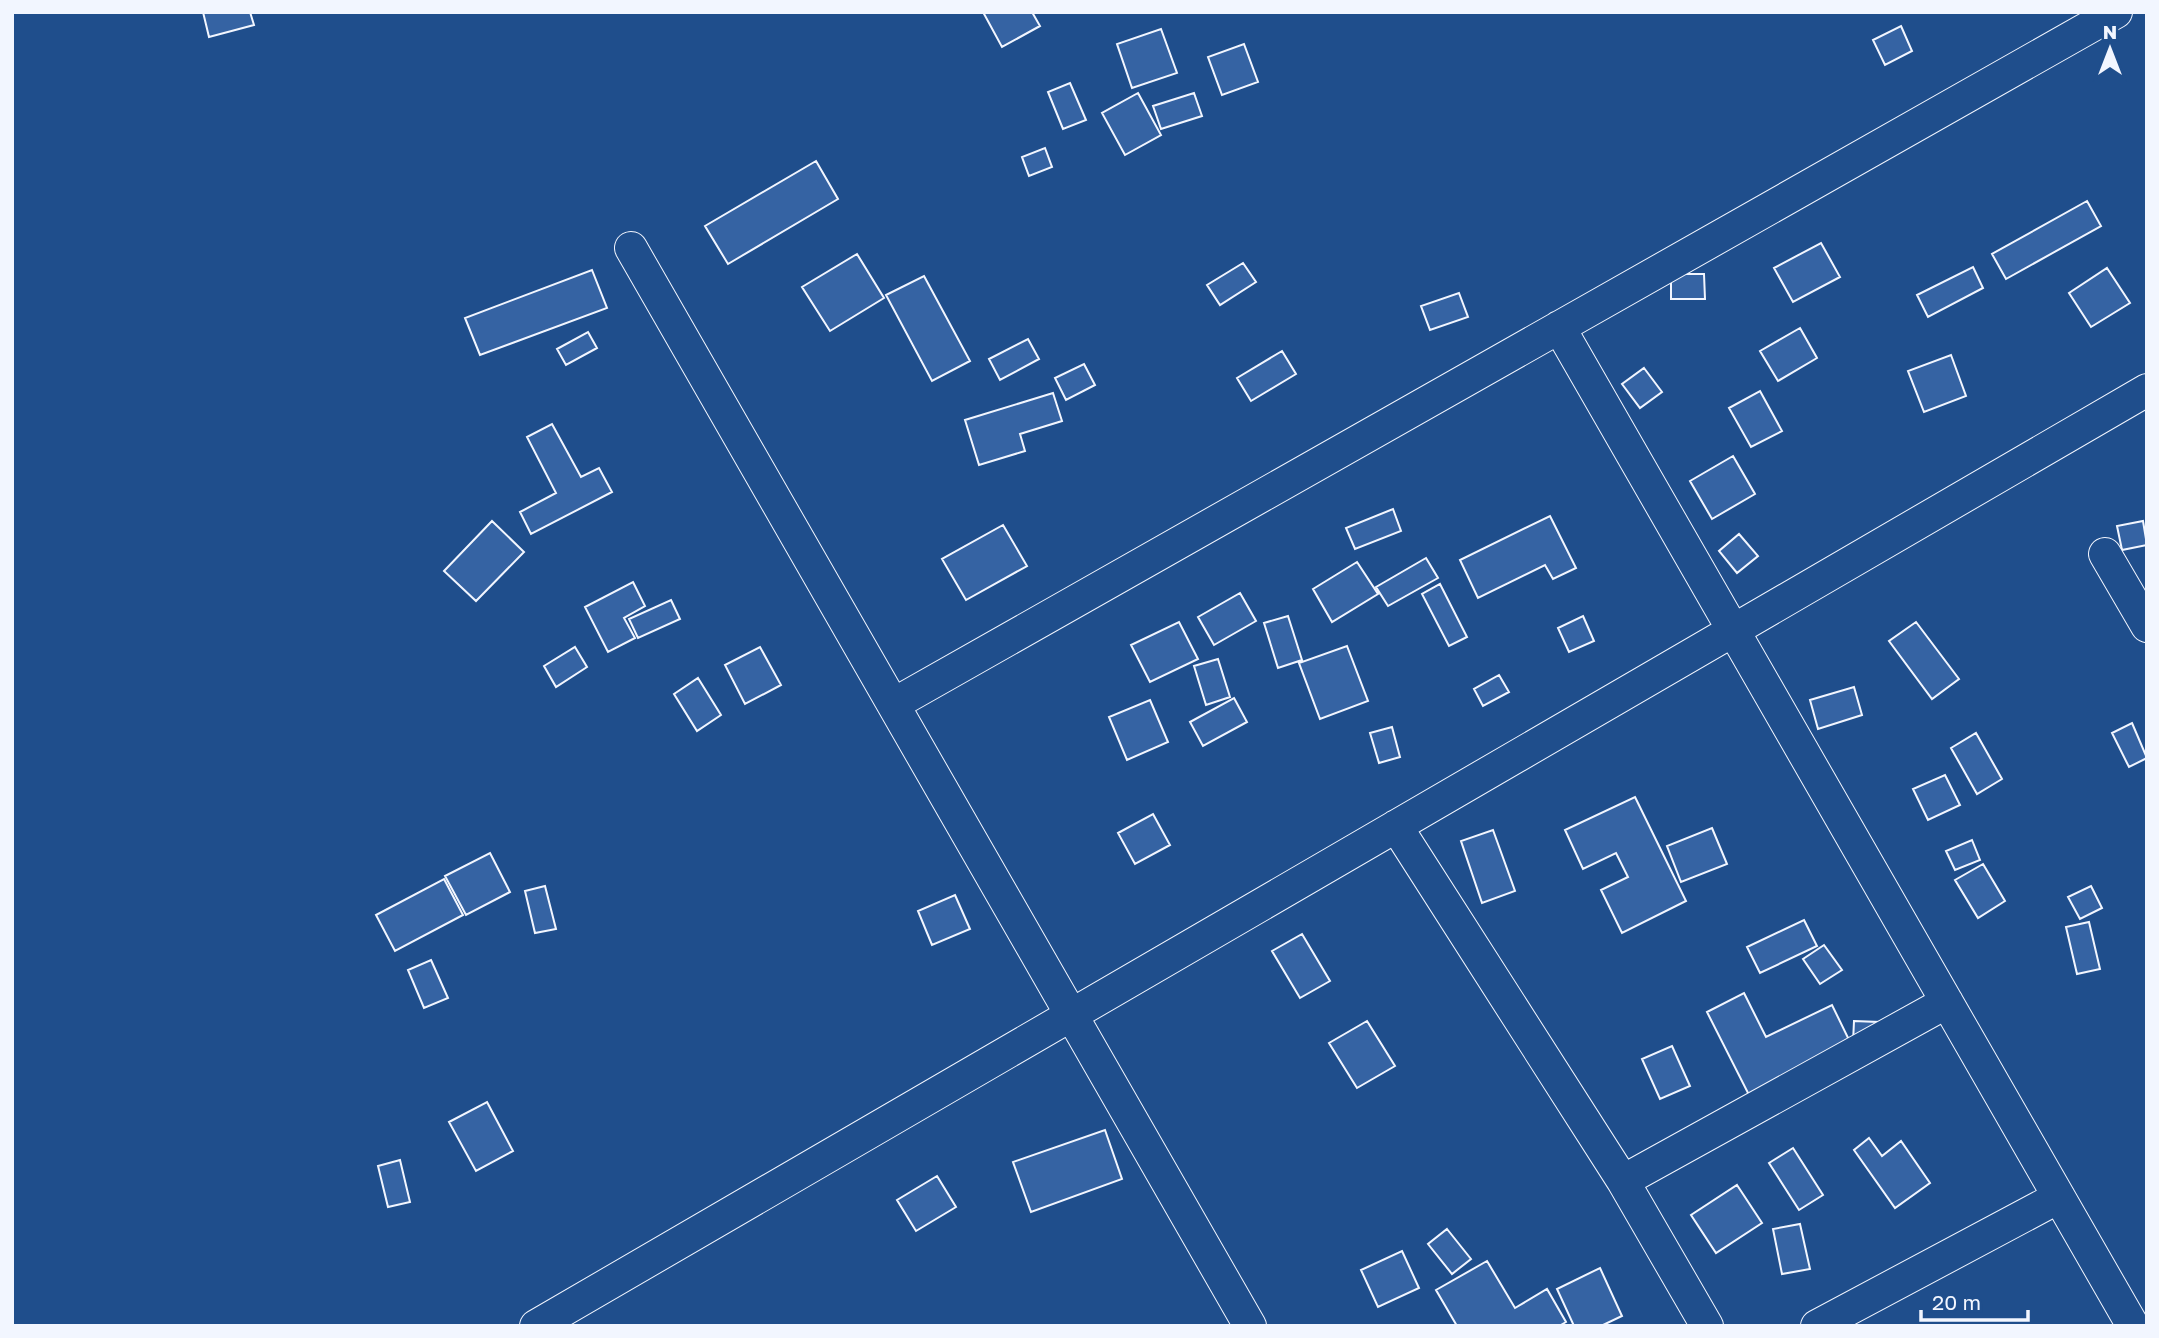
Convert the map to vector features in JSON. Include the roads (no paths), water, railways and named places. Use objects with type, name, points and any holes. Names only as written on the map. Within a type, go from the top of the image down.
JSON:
[{"type":"street","points":[[894,704],[2116,12]]},
{"type":"street","points":[[631,248],[1250,1326]]},
{"type":"street","points":[[1559,327],[2133,1326]]},
{"type":"street","points":[[536,1326],[2147,390]]},
{"type":"street","points":[[2105,554],[2147,626]]},
{"type":"street","points":[[1396,826],[1623,1181],[1707,1326]]},
{"type":"street","points":[[1623,1181],[1947,1002]]},
{"type":"street","points":[[1817,1326],[2059,1197]]}]
